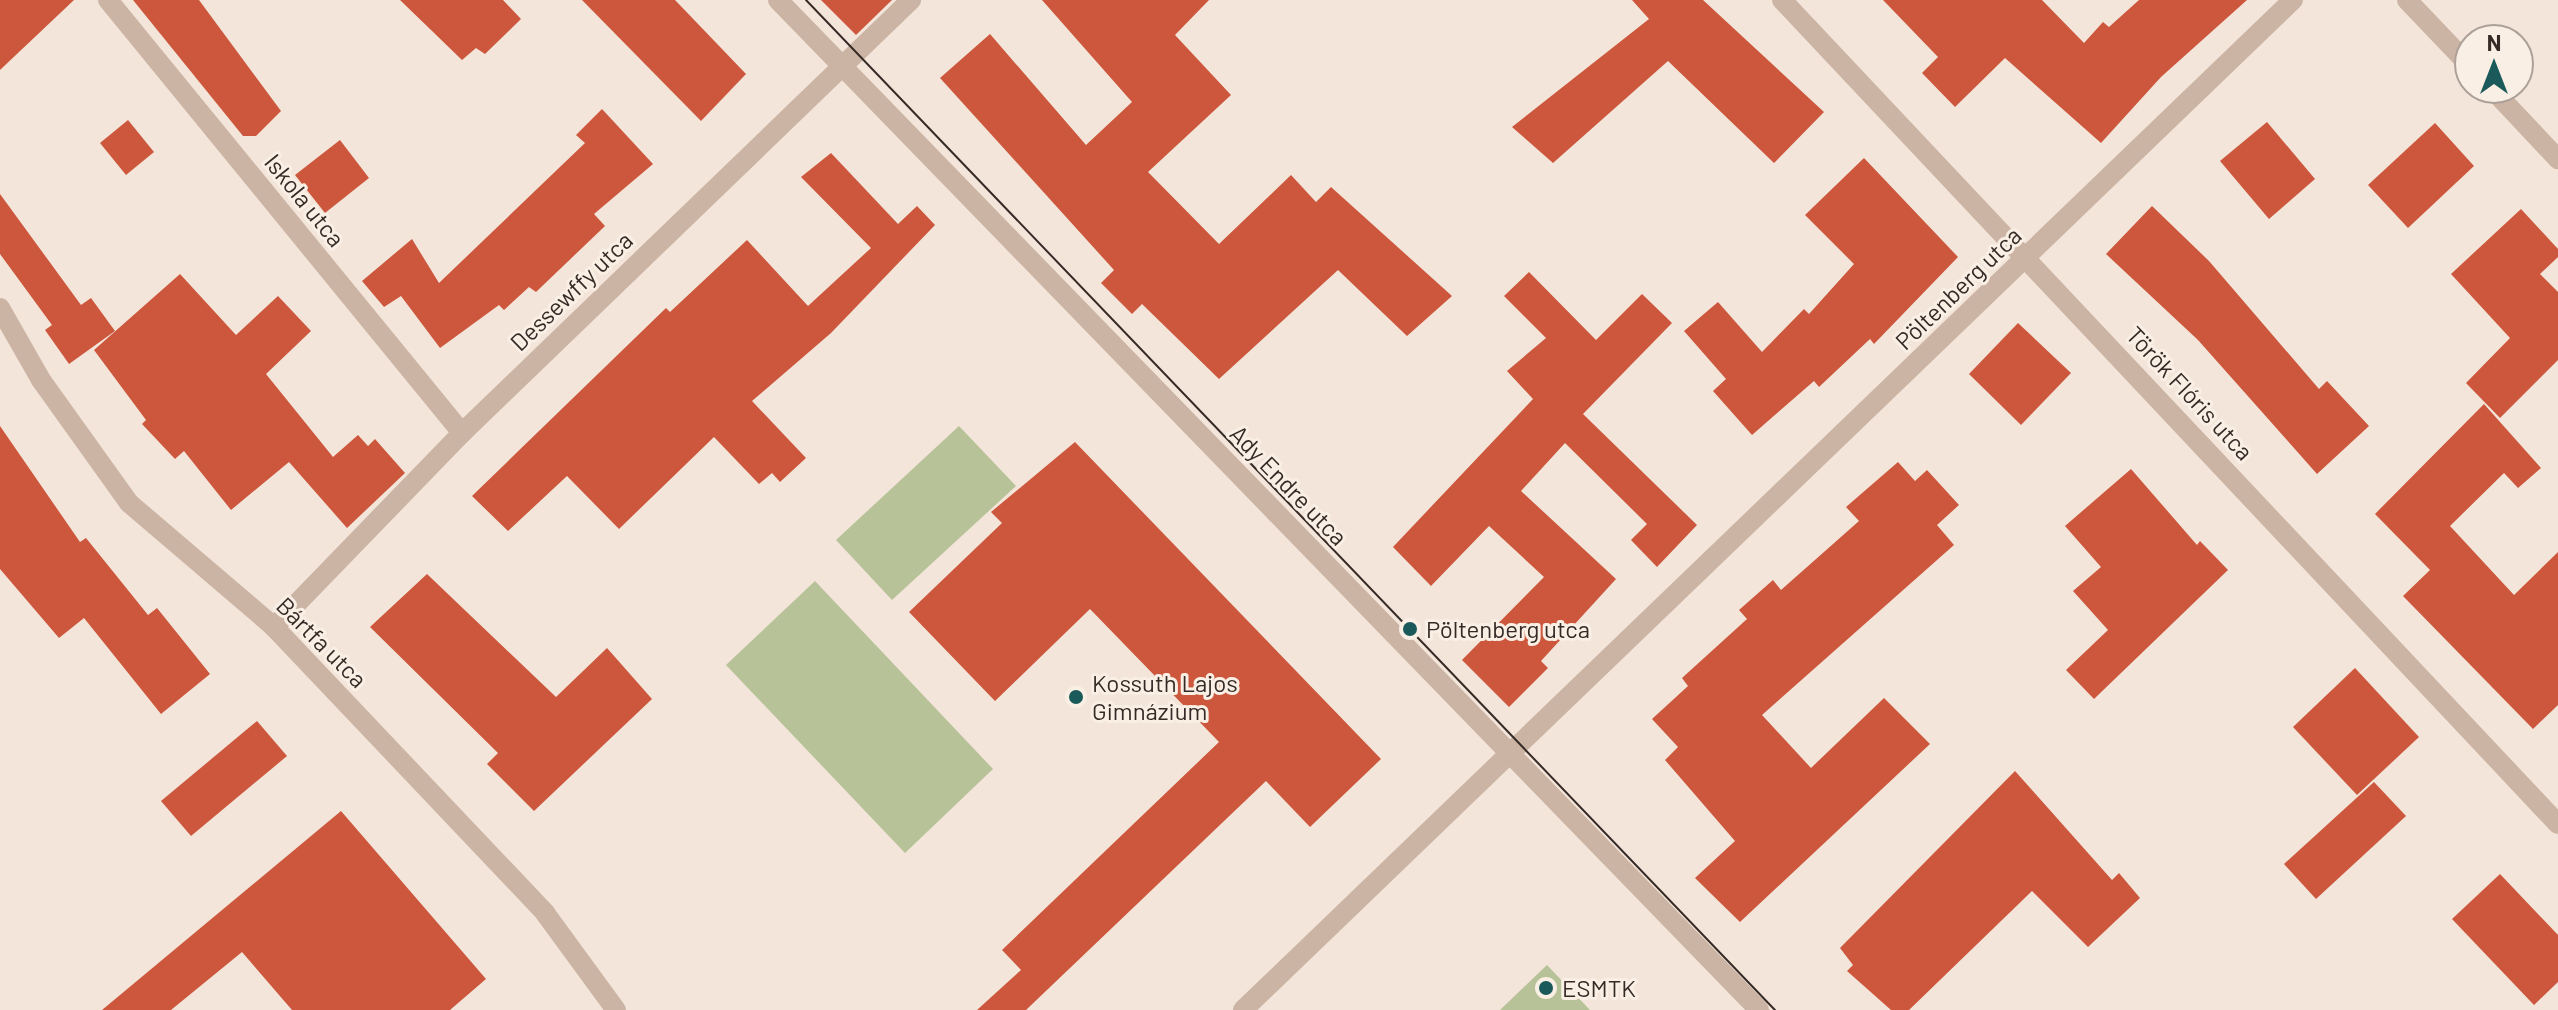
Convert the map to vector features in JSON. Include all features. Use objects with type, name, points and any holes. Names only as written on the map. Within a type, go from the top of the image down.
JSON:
[{"type":"street","name":"Iskola utca","points":[[108,0],[462,433]]},
{"type":"street","name":"Ady Endre utca","points":[[778,0],[1510,749],[1759,1010]]},
{"type":"street","name":"Dessewffy utca","points":[[274,627],[462,433],[911,0]]},
{"type":"street","name":"Török Flóris utca","points":[[1782,0],[2028,257],[2558,824]]},
{"type":"street","name":"Pöltenberg utca","points":[[1243,1010],[1510,749],[2028,257],[2293,0]]},
{"type":"street","points":[[2407,0],[2454,49]]},
{"type":"street","points":[[2506,104],[2558,159]]},
{"type":"street","name":"Bártfa utca","points":[[0,308],[41,380],[129,503],[274,627],[545,913],[616,1010]]},
{"type":"green space","points":[[959,426],[1016,486],[892,600],[836,540]]},
{"type":"green space","points":[[815,581],[993,769],[905,853],[726,665]]},
{"type":"green space","name":"ESMTK","points":[[1547,965],[1590,1010],[1500,1010]]},
{"type":"building","points":[[0,0],[74,0],[0,70]]},
{"type":"building","points":[[133,0],[199,0],[281,111],[256,136],[243,136]]},
{"type":"building","points":[[400,0],[503,0],[521,19],[485,54],[476,48],[462,60]]},
{"type":"building","points":[[582,0],[675,0],[746,74],[701,121]]},
{"type":"building","points":[[821,0],[892,0],[856,35]]},
{"type":"building","points":[[1042,0],[1209,0],[1175,35],[1231,95],[1148,172],[1219,244],[1291,175],[1316,202],[1331,187],[1452,296],[1407,336],[1338,270],[1219,379],[1142,304],[1132,314],[1101,283],[1114,270],[940,78],[990,34],[1086,145],[1132,102]]},
{"type":"building","points":[[1632,0],[1703,0],[1824,112],[1774,163],[1668,61],[1553,163],[1512,127],[1649,19]]},
{"type":"building","points":[[1883,0],[2042,0],[2084,43],[2103,22],[2109,27],[2139,0],[2247,0],[2161,77],[2101,143],[2005,58],[1955,107],[1922,73],[1938,57]]},
{"type":"building","points":[[602,109],[653,164],[594,214],[605,226],[536,292],[529,287],[504,310],[499,305],[440,348],[401,296],[384,307],[362,281],[412,239],[439,283],[585,143],[576,135]]},
{"type":"building","points":[[128,120],[154,152],[126,175],[100,143]]},
{"type":"building","points":[[2267,122],[2315,179],[2269,219],[2220,161]]},
{"type":"building","points":[[2435,123],[2474,166],[2408,228],[2368,185]]},
{"type":"building","points":[[340,140],[369,178],[325,213],[295,175]]},
{"type":"building","points":[[831,153],[898,224],[917,206],[935,225],[831,333],[752,401],[806,458],[780,482],[772,473],[759,484],[714,437],[619,529],[567,476],[508,531],[472,496],[666,308],[670,312],[747,240],[808,306],[871,248],[801,177]]},
{"type":"building","points":[[1864,158],[1958,257],[1874,344],[1870,339],[1819,387],[1814,381],[1752,435],[1713,391],[1726,379],[1684,331],[1718,302],[1762,352],[1804,309],[1809,314],[1854,264],[1805,215]]},
{"type":"building","points":[[0,194],[81,305],[91,298],[115,331],[69,364],[45,330],[52,325],[0,254]]},
{"type":"building","points":[[2152,206],[2209,261],[2319,389],[2327,381],[2369,426],[2317,474],[2198,340],[2106,254]]},
{"type":"building","points":[[2521,209],[2558,249],[2558,257],[2540,274],[2558,292],[2558,360],[2500,418],[2466,383],[2510,338],[2451,274]]},
{"type":"building","points":[[1529,272],[1596,340],[1642,294],[1672,323],[1583,414],[1697,525],[1657,567],[1631,540],[1647,524],[1565,443],[1521,491],[1616,579],[1541,661],[1548,668],[1509,707],[1462,660],[1544,577],[1489,526],[1431,586],[1393,547],[1533,399],[1507,371],[1546,338],[1504,296]]},
{"type":"building","points":[[180,274],[236,335],[278,296],[311,331],[266,374],[333,457],[358,435],[368,446],[375,439],[405,473],[347,528],[289,462],[231,510],[184,451],[175,459],[142,424],[146,420],[94,350]]},
{"type":"building","points":[[2018,323],[2071,373],[2021,425],[1969,374]]},
{"type":"building","points":[[2484,404],[2541,468],[2518,488],[2504,473],[2450,526],[2514,595],[2558,552],[2558,705],[2533,729],[2403,596],[2430,570],[2375,514]]},
{"type":"building","points":[[0,426],[80,542],[86,538],[148,615],[157,608],[210,674],[161,714],[84,618],[59,638],[0,569]]},
{"type":"building","points":[[1075,442],[1381,759],[1310,827],[1266,781],[1026,1010],[977,1010],[1021,970],[1002,950],[1219,742],[1090,609],[995,701],[909,612],[1002,523],[991,512]]},
{"type":"building","points":[[1898,462],[1915,481],[1927,470],[1959,505],[1937,525],[1954,545],[1762,715],[1811,768],[1884,698],[1930,744],[1740,922],[1695,878],[1735,841],[1665,760],[1678,747],[1652,719],[1688,686],[1682,678],[1747,619],[1739,610],[1773,580],[1781,590],[1859,521],[1846,507]]},
{"type":"building","points":[[2131,469],[2197,545],[2200,541],[2228,570],[2094,699],[2066,670],[2108,630],[2073,591],[2101,567],[2065,526]]},
{"type":"building","points":[[427,574],[556,697],[607,648],[652,699],[534,811],[487,764],[498,753],[370,627]]},
{"type":"building","points":[[2355,668],[2419,737],[2357,795],[2293,727]]},
{"type":"building","points":[[257,721],[287,756],[191,836],[161,801]]},
{"type":"building","points":[[2015,771],[2112,880],[2119,873],[2140,898],[2088,947],[2032,891],[1909,1010],[1891,1010],[1847,971],[1853,965],[1840,948]]},
{"type":"building","points":[[2374,782],[2406,816],[2316,899],[2284,864]]},
{"type":"building","points":[[341,811],[486,979],[450,1010],[292,1010],[242,952],[171,1010],[102,1010]]},
{"type":"building","points":[[2500,874],[2558,935],[2558,982],[2534,1005],[2452,919]]},
{"type":"tram line","points":[[806,0],[1775,1010]]},
{"type":"place","name":"Pöltenberg utca","points":[[1410,629]]},
{"type":"place","name":"Kossuth Lajos Gimnázium","points":[[1076,697]]},
{"type":"place","name":"ESMTK","points":[[1546,988]]}]
